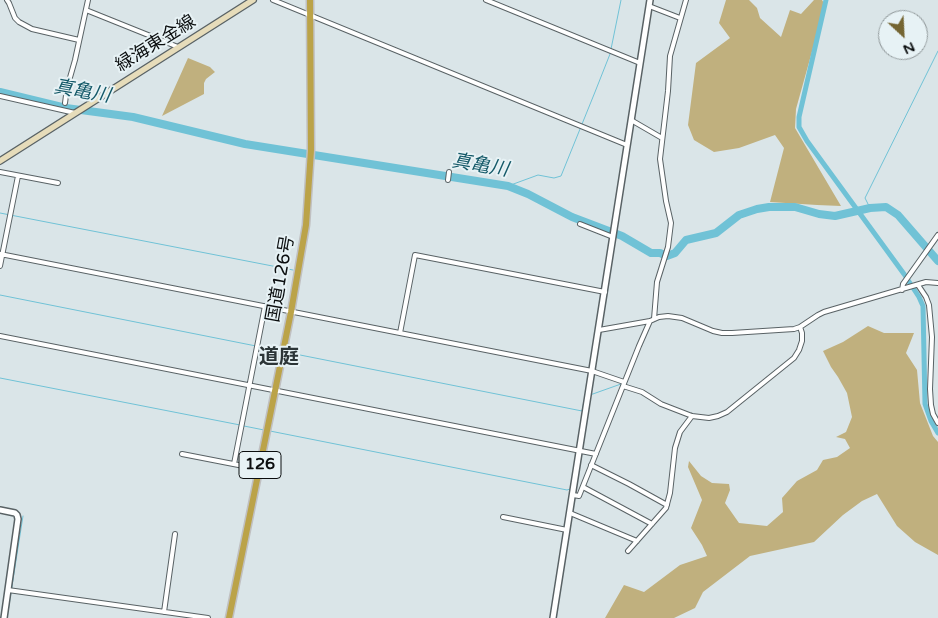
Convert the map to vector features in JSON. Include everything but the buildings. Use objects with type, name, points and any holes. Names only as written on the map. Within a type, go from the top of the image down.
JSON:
[{"type":"highway","name":"国道126号","points":[[229,618],[291,312],[306,226],[311,150],[310,0]]},
{"type":"main road","name":"緑海東金線","points":[[0,161],[253,0]]},
{"type":"street","points":[[7,0],[15,18],[19,22],[32,29],[79,40]]},
{"type":"street","points":[[65,103],[88,0]]},
{"type":"street","points":[[273,0],[627,145]]},
{"type":"street","points":[[486,0],[640,62]]},
{"type":"street","points":[[573,495],[579,496],[639,346],[652,320],[657,282],[668,247],[671,223],[660,159],[670,56],[686,0]]},
{"type":"street","points":[[553,618],[650,3],[680,18]]},
{"type":"street","points":[[86,10],[178,48]]},
{"type":"street","points":[[0,96],[75,114]]},
{"type":"street","points":[[631,120],[662,138]]},
{"type":"street","points":[[0,172],[58,183]]},
{"type":"street","points":[[448,180],[450,172]]},
{"type":"street","points":[[0,266],[18,176]]},
{"type":"street","points":[[580,224],[613,237]]},
{"type":"street","points":[[902,290],[903,284],[938,235]]},
{"type":"street","points":[[1,254],[592,371],[642,392],[661,404],[692,416],[709,418],[727,412],[794,358],[802,341],[800,327]]},
{"type":"street","points":[[400,333],[415,255],[605,292]]},
{"type":"street","points":[[599,330],[668,316],[682,318],[722,333],[794,329],[824,312],[926,282],[938,282]]},
{"type":"street","points":[[918,285],[929,305],[932,337],[931,397],[933,414],[938,423]]},
{"type":"street","points":[[234,464],[265,306]]},
{"type":"street","points":[[0,336],[596,454]]},
{"type":"street","points":[[628,551],[667,506],[675,448],[680,432],[692,416]]},
{"type":"street","points":[[182,454],[259,469]]},
{"type":"street","points":[[592,465],[667,506]]},
{"type":"street","points":[[582,487],[652,524]]},
{"type":"street","points":[[0,510],[15,512],[18,519],[4,618]]},
{"type":"street","points":[[570,513],[636,541]]},
{"type":"street","points":[[502,517],[567,530]]},
{"type":"street","points":[[164,612],[175,534]]},
{"type":"street","points":[[8,590],[208,618]]},
{"type":"shaded area","points":[[726,0],[749,0],[757,8],[760,18],[781,37],[790,10],[801,14],[814,0],[822,0],[825,5],[796,109],[795,128],[841,206],[770,202],[784,148],[775,135],[739,148],[714,152],[694,140],[688,125],[696,63],[730,38],[719,23]]},
{"type":"shaded area","points":[[188,58],[210,67],[215,72],[204,83],[204,94],[162,116]]},
{"type":"shaded area","points":[[868,326],[884,333],[914,333],[906,353],[917,370],[920,403],[933,436],[938,442],[938,555],[915,542],[897,526],[877,494],[862,501],[843,515],[814,542],[750,556],[703,592],[695,608],[674,618],[605,618],[624,585],[644,592],[680,565],[707,556],[691,528],[702,500],[688,467],[689,461],[701,476],[712,483],[729,484],[730,490],[725,503],[739,523],[767,526],[783,512],[782,498],[797,481],[817,470],[823,460],[837,457],[850,448],[845,439],[836,437],[846,432],[852,417],[847,393],[823,351],[843,342]]},
{"type":"waterway","points":[[508,186],[538,175],[554,178],[561,176],[610,54],[621,0]]},
{"type":"waterway","points":[[826,0],[799,117],[799,127],[807,141],[919,297],[923,306],[925,404],[938,433]]},
{"type":"waterway","points":[[870,208],[865,198],[938,51]]},
{"type":"waterway","name":"真亀川","points":[[0,92],[66,108],[133,117],[245,144],[508,186],[528,194],[572,217],[622,236],[651,253],[660,253],[667,256],[675,253],[686,240],[716,233],[739,215],[757,209],[795,207],[819,214],[835,216],[870,208],[886,207],[898,215],[938,261]]},
{"type":"waterway","points":[[0,213],[293,270]]},
{"type":"waterway","points":[[0,295],[281,351]]},
{"type":"waterway","points":[[285,352],[582,411],[586,396]]},
{"type":"waterway","points":[[0,378],[240,425]]},
{"type":"waterway","points":[[590,395],[621,384]]},
{"type":"waterway","points":[[244,426],[264,430]]},
{"type":"waterway","points":[[270,431],[567,490],[570,489]]},
{"type":"waterway","points":[[7,618],[23,516]]},
{"type":"district","name":"道庭","points":[[279,358]]}]
